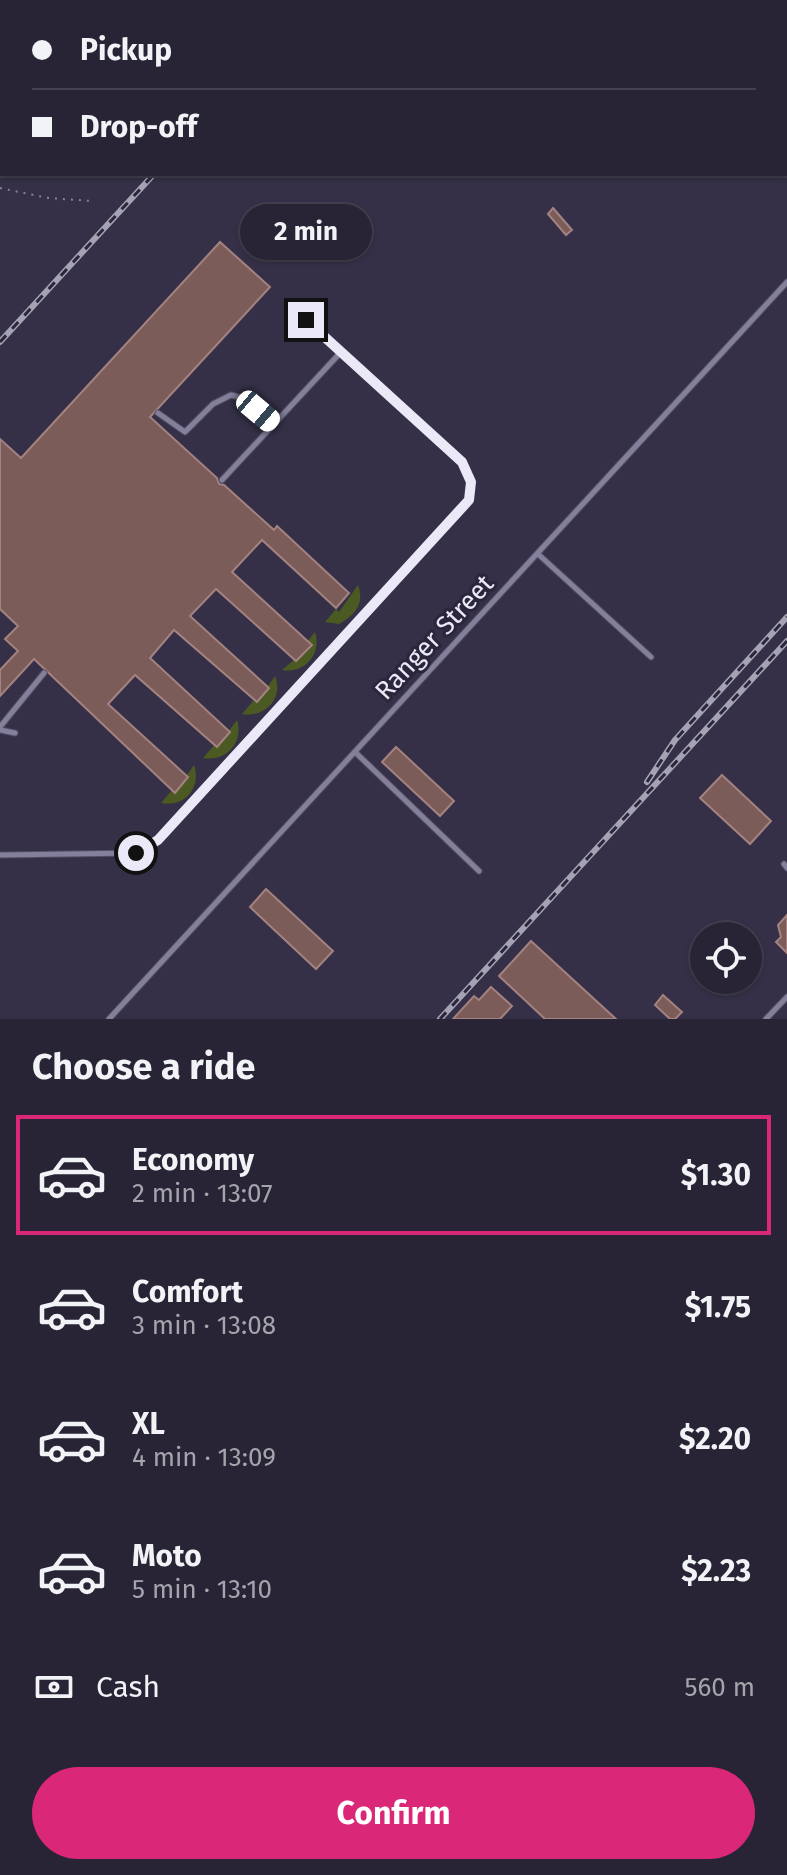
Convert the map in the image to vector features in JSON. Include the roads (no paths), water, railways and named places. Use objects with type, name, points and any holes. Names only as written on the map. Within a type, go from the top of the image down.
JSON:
[{"type":"lane","name":"Ranger Street","points":[[109,1019],[787,282]]},
{"type":"lane","points":[[0,855],[136,853],[149,848],[464,510],[472,491],[468,470],[462,462],[306,320]]},
{"type":"lane","points":[[222,480],[341,352]]},
{"type":"lane","points":[[158,413],[185,432],[213,404],[231,395],[243,398],[273,424]]},
{"type":"lane","points":[[538,554],[651,657]]},
{"type":"lane","points":[[15,733],[0,729],[44,673]]},
{"type":"lane","points":[[355,752],[479,871]]},
{"type":"lane","points":[[766,1019],[787,997]]},
{"type":"railway","points":[[0,342],[152,176]]},
{"type":"railway","points":[[647,782],[675,740],[787,617]]},
{"type":"railway","points":[[440,1019],[787,641]]}]
